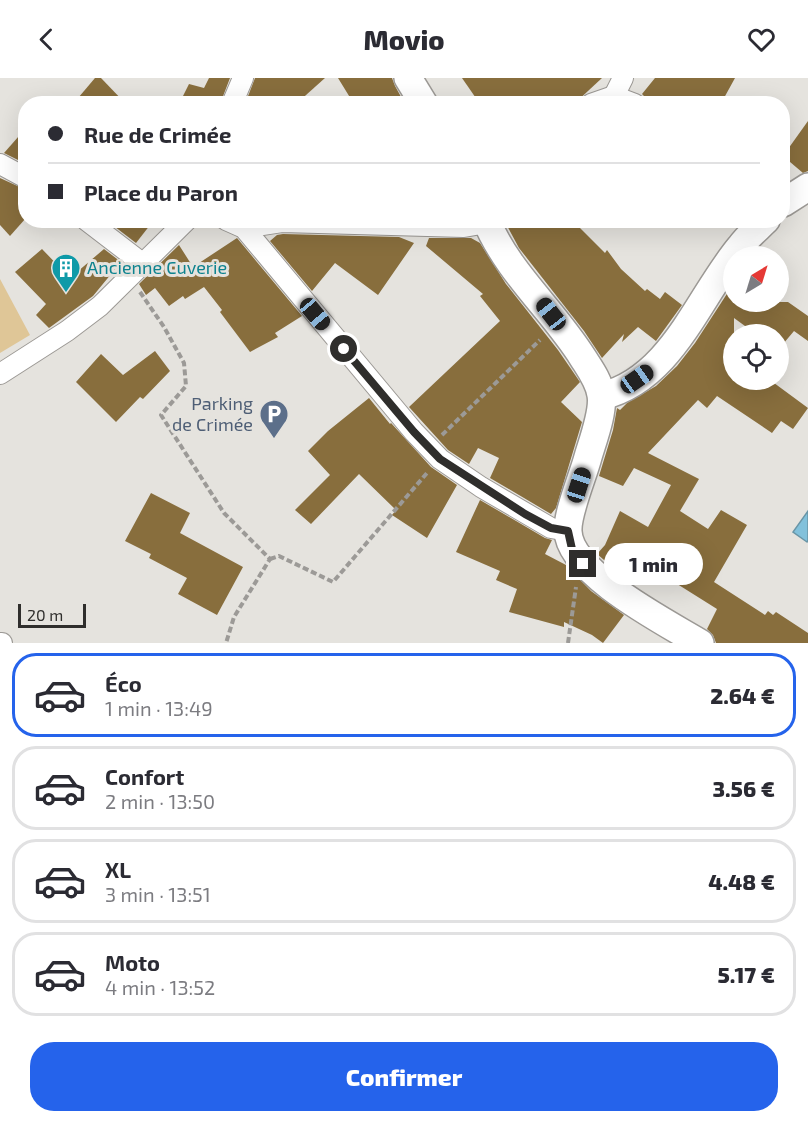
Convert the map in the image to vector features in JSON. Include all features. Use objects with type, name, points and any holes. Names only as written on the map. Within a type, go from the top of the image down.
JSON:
[{"type":"street","points":[[235,96],[243,78]]},
{"type":"street","points":[[408,78],[419,96]]},
{"type":"street","points":[[604,96],[619,87]]},
{"type":"street","points":[[0,164],[18,174]]},
{"type":"street","points":[[97,228],[142,262]]},
{"type":"street","points":[[0,374],[67,332],[100,306],[178,228]]},
{"type":"street","points":[[244,228],[434,454],[525,514],[551,528],[568,531]]},
{"type":"street","points":[[490,228],[508,261],[575,345],[594,376],[602,396],[599,416],[568,531],[572,549],[595,576],[700,643]]},
{"type":"street","points":[[602,396],[619,392],[655,366],[693,318],[739,247],[758,228]]},
{"type":"path","points":[[128,278],[164,327],[184,363],[186,386],[161,415],[224,513],[270,559]]},
{"type":"path","points":[[226,643],[234,617],[270,559],[279,556],[333,582],[388,516],[434,454],[507,370],[547,333],[559,325]]},
{"type":"path","points":[[568,643],[575,590],[583,564]]},
{"type":"shaded area","points":[[0,279],[30,335],[0,353]]},
{"type":"water","points":[[808,511],[808,540],[807,542],[793,532]]},
{"type":"building","points":[[95,78],[101,78],[118,96],[80,96]]},
{"type":"building","points":[[209,78],[230,78],[223,96],[183,96],[189,84],[204,88]]},
{"type":"building","points":[[255,78],[325,78],[305,96],[248,96]]},
{"type":"building","points":[[338,78],[392,78],[401,96],[349,96]]},
{"type":"building","points":[[462,78],[602,78],[583,96],[474,96]]},
{"type":"building","points":[[655,78],[735,78],[725,96],[644,96],[642,94]]},
{"type":"building","points":[[808,121],[808,171],[803,173],[790,162],[790,146]]},
{"type":"building","points":[[18,137],[18,160],[4,153]]},
{"type":"building","points":[[0,178],[18,186],[18,227],[10,236],[0,225]]},
{"type":"building","points":[[116,228],[148,228],[136,243]]},
{"type":"building","points":[[508,228],[580,228],[605,253],[607,250],[621,269],[645,291],[647,289],[660,299],[665,292],[682,305],[656,341],[638,327],[622,342],[624,334],[602,358],[584,331],[519,248]]},
{"type":"building","points":[[277,235],[399,237],[414,243],[378,295],[335,263],[312,291],[270,241]]},
{"type":"building","points":[[237,238],[302,316],[275,333],[278,337],[250,352],[204,287],[185,299],[183,296],[169,306],[155,288],[146,295],[139,284],[179,245],[193,267]]},
{"type":"building","points":[[429,238],[471,238],[480,243],[506,284],[580,382],[561,402],[582,422],[556,508],[551,514],[490,478],[499,458],[478,448],[469,464],[448,450],[409,407],[500,321],[480,296],[483,294],[426,246]]},
{"type":"building","name":"Ancienne Cuverie","points":[[42,249],[70,278],[104,249],[121,262],[93,296],[49,328],[36,315],[46,304],[15,272]]},
{"type":"building","points":[[723,300],[723,312],[789,312],[789,303],[808,316],[808,341],[794,331],[789,337],[789,324],[742,324],[734,318],[734,324],[723,324],[723,390],[784,390],[808,408],[793,429],[781,421],[772,433],[717,396],[707,408],[698,400],[648,453],[699,479],[680,511],[708,529],[721,510],[747,525],[714,582],[765,615],[768,611],[773,615],[776,612],[808,633],[808,643],[716,643],[713,635],[707,629],[717,609],[647,563],[631,583],[597,554],[605,545],[620,511],[648,527],[671,485],[634,468],[623,486],[599,476],[617,408],[620,410],[627,403],[656,386],[677,366]]},
{"type":"building","points":[[155,351],[170,371],[143,399],[140,397],[116,422],[76,382],[101,354],[123,375]]},
{"type":"building","points":[[369,398],[431,467],[457,485],[427,538],[392,515],[396,510],[359,474],[311,524],[295,510],[330,475],[308,451],[328,431]]},
{"type":"building","points":[[151,493],[190,513],[180,533],[243,567],[217,615],[178,594],[187,578],[149,558],[151,554],[125,541]]},
{"type":"building","points":[[480,500],[552,540],[545,554],[566,565],[591,591],[624,615],[603,643],[592,635],[564,622],[564,627],[509,612],[517,589],[496,580],[500,571],[456,552]]},
{"type":"place","name":"Ancienne Cuverie","points":[[66,294]]},
{"type":"place","name":"Parking de Crimée","points":[[274,440]]},
{"type":"route","points":[[344,349],[414,432],[440,459],[525,514],[551,528],[568,531],[572,549],[583,564]]}]
